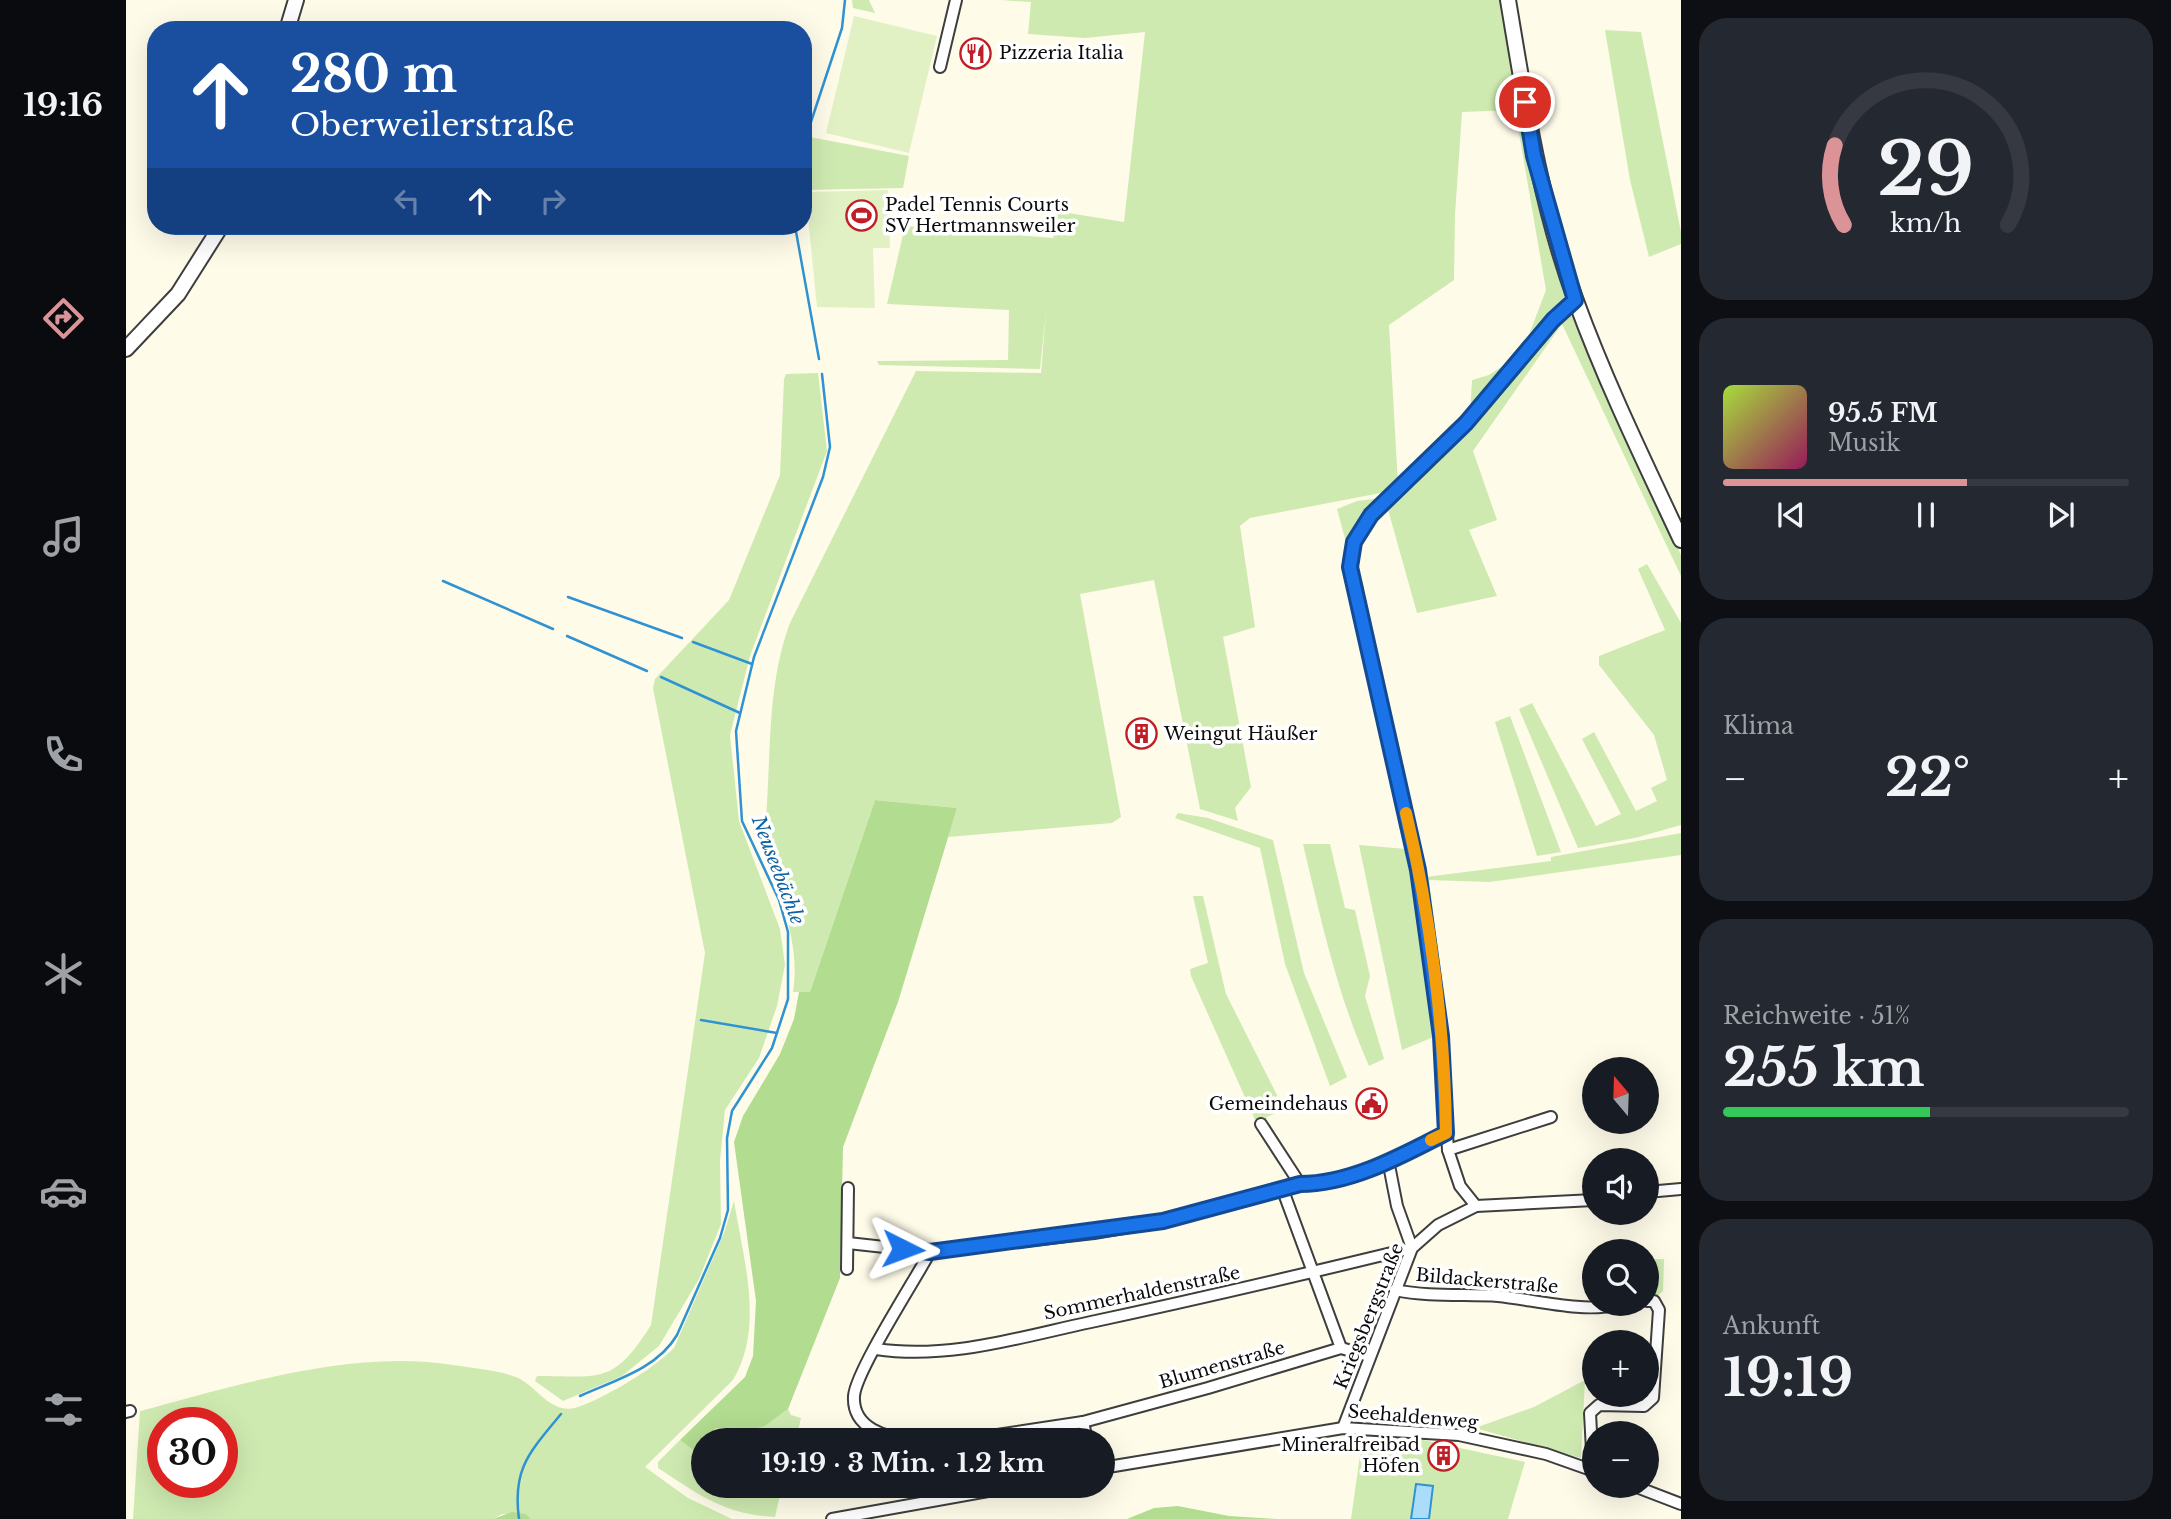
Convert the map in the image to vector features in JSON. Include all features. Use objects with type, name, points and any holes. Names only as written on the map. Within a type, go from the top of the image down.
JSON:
[{"type":"street","points":[[290,21],[296,0]]},
{"type":"street","points":[[940,67],[956,0]]},
{"type":"street","points":[[1508,0],[1534,156],[1575,300],[1608,381],[1681,540]]},
{"type":"street","points":[[126,349],[178,294],[215,235]]},
{"type":"street","points":[[1575,300],[1558,314],[1466,423],[1371,515],[1354,542],[1352,580],[1418,870],[1445,1091],[1448,1150],[1461,1186],[1476,1206],[1582,1201]]},
{"type":"street","points":[[1448,1150],[1551,1117]]},
{"type":"street","points":[[1261,1124],[1300,1184]]},
{"type":"street","points":[[848,1243],[930,1252],[1163,1221],[1282,1188],[1300,1184],[1321,1184],[1342,1178],[1446,1133]]},
{"type":"street","points":[[1388,1160],[1397,1206],[1412,1248]]},
{"type":"street","points":[[847,1269],[848,1188]]},
{"type":"street","points":[[1282,1188],[1341,1348],[1369,1356]]},
{"type":"street","points":[[1659,1191],[1681,1189]]},
{"type":"street","name":"Kriegsbergstraße","points":[[1343,1428],[1412,1248],[1438,1224],[1476,1206]]},
{"type":"street","name":"Sommerhaldenstraße","points":[[876,1349],[896,1352],[960,1350],[1412,1248]]},
{"type":"street","points":[[870,1428],[858,1415],[854,1397],[857,1384],[930,1252]]},
{"type":"street","name":"Bildackerstraße","points":[[1395,1290],[1415,1294],[1500,1297],[1553,1305],[1582,1305]]},
{"type":"street","points":[[1591,1421],[1590,1413],[1599,1405],[1644,1406],[1653,1398],[1659,1316]]},
{"type":"street","name":"Blumenstraße","points":[[1043,1428],[1083,1422],[1341,1348]]},
{"type":"street","points":[[1083,1422],[1084,1428]]},
{"type":"street","name":"Seehaldenweg","points":[[1115,1466],[1343,1428],[1459,1435],[1546,1454],[1582,1466]]},
{"type":"street","points":[[1659,1496],[1681,1504]]},
{"type":"street","points":[[832,1519],[949,1498]]},
{"type":"green space","points":[[852,0],[869,0],[875,13],[853,8]]},
{"type":"green space","points":[[1001,0],[1505,0],[1566,290],[1563,300],[1549,311],[1537,339],[1470,415],[1472,380],[1489,375],[1510,361],[1527,340],[1546,290],[1515,110],[1462,112],[1454,280],[1389,325],[1398,484],[1386,492],[1250,518],[1240,526],[1255,627],[1223,637],[1251,787],[1235,808],[1238,821],[1200,809],[1154,580],[1080,594],[1121,817],[1112,823],[948,837],[957,808],[875,800],[810,992],[793,992],[795,971],[790,929],[757,827],[766,818],[771,719],[777,670],[790,623],[916,371],[1041,373],[1046,312],[1040,369],[879,365],[877,361],[1008,360],[1009,310],[887,304],[905,226],[1053,238],[1056,211],[1124,222],[1145,32],[1085,38],[1028,34],[1031,2]]},
{"type":"green space","points":[[854,16],[937,36],[909,153],[826,133]]},
{"type":"green space","points":[[1605,30],[1641,32],[1681,232],[1681,244],[1649,257],[1630,180]]},
{"type":"green space","points":[[812,137],[909,156],[903,188],[812,190]]},
{"type":"green space","points":[[888,190],[890,248],[873,248],[875,308],[817,307],[810,235],[812,235],[812,192]]},
{"type":"green space","points":[[1565,313],[1576,318],[1681,555],[1681,576],[1562,324],[1473,451],[1497,520],[1469,530],[1497,596],[1417,613],[1387,506],[1506,387],[1543,344]]},
{"type":"green space","points":[[818,373],[827,451],[750,656],[730,735],[739,821],[780,929],[785,965],[777,1006],[759,1058],[725,1110],[720,1161],[721,1224],[699,1279],[659,1346],[622,1376],[563,1401],[535,1381],[537,1376],[592,1376],[604,1373],[626,1358],[651,1325],[705,953],[653,688],[655,679],[729,600],[780,475],[784,379],[786,374]]},
{"type":"green space","points":[[1381,498],[1359,523],[1347,546],[1337,509],[1357,501]]},
{"type":"green space","points":[[1647,564],[1681,623],[1681,825],[1635,838],[1578,848],[1519,709],[1532,703],[1596,826],[1621,814],[1582,739],[1594,732],[1636,811],[1657,801],[1651,788],[1667,780],[1654,735],[1599,665],[1599,656],[1665,630],[1638,569]]},
{"type":"green space","points":[[1510,716],[1561,852],[1537,856],[1495,722]]},
{"type":"green space","points":[[875,800],[957,808],[898,1002],[843,1147],[840,1278],[788,1409],[758,1428],[692,1428],[745,1377],[753,1356],[756,1301],[734,1142],[743,1116],[780,1054],[794,1019],[799,992],[810,992]]},
{"type":"green space","points":[[1178,813],[1208,818],[1273,840],[1304,973],[1347,1077],[1330,1086],[1285,964],[1260,848],[1175,818]]},
{"type":"green space","points":[[1681,833],[1681,855],[1490,882],[1429,880],[1449,1037],[1444,1036],[1426,877],[1551,861],[1551,857]]},
{"type":"green space","points":[[1303,844],[1330,844],[1345,908],[1355,910],[1370,976],[1365,996],[1384,1059],[1369,1066],[1339,984]]},
{"type":"green space","points":[[1359,845],[1407,849],[1413,854],[1436,1036],[1402,1050]]},
{"type":"green space","points":[[1193,896],[1203,896],[1226,994],[1279,1099],[1278,1112],[1256,1122],[1191,976],[1190,969],[1208,963]]},
{"type":"green space","points":[[734,1201],[749,1292],[748,1338],[743,1359],[733,1380],[645,1467],[688,1498],[732,1519],[531,1519],[526,1514],[502,1514],[493,1519],[133,1519],[140,1411],[147,1409],[147,1498],[238,1498],[238,1407],[155,1407],[295,1372],[376,1362],[415,1361],[477,1368],[516,1377],[558,1407],[575,1408],[614,1391],[674,1348],[724,1233]]},
{"type":"green space","points":[[1659,1259],[1664,1259],[1663,1291],[1659,1294]]},
{"type":"green space","points":[[1582,1382],[1581,1458],[1475,1428],[1534,1407]]},
{"type":"green space","points":[[788,1409],[791,1415],[801,1418],[799,1428],[758,1428]]},
{"type":"green space","points":[[691,1429],[691,1448],[680,1440]]},
{"type":"green space","points":[[1378,1435],[1409,1437],[1525,1462],[1508,1519],[1351,1519],[1361,1448],[1377,1450]]},
{"type":"green space","points":[[680,1440],[691,1448],[691,1489],[658,1468],[658,1462]]},
{"type":"green space","points":[[706,1498],[779,1498],[775,1517],[741,1512]]},
{"type":"green space","points":[[1178,1506],[1229,1516],[1277,1519],[1127,1519],[1154,1508]]},
{"type":"green space","points":[[512,1512],[526,1514],[531,1519],[493,1519]]},
{"type":"water","points":[[1416,1484],[1433,1486],[1429,1519],[1411,1519]]},
{"type":"waterway","points":[[812,119],[842,28],[845,0]]},
{"type":"waterway","name":"Neuseebächle","points":[[797,235],[819,359]]},
{"type":"waterway","name":"Neuseebächle","points":[[580,1396],[647,1365],[669,1347],[677,1335],[720,1238],[728,1210],[727,1138],[732,1111],[772,1048],[788,999],[788,932],[779,900],[742,821],[736,731],[754,657],[823,477],[830,447],[822,374]]},
{"type":"waterway","points":[[443,581],[553,629]]},
{"type":"waterway","points":[[568,597],[682,638]]},
{"type":"waterway","points":[[567,636],[647,671]]},
{"type":"waterway","points":[[693,642],[752,664]]},
{"type":"waterway","points":[[661,677],[740,713]]},
{"type":"waterway","points":[[701,1020],[777,1033]]},
{"type":"waterway","name":"Neuseebächle","points":[[519,1519],[518,1486],[521,1473],[532,1450],[561,1414]]},
{"type":"slow traffic","points":[[1406,813],[1418,870],[1441,1036],[1446,1133],[1431,1140]]},
{"type":"place","name":"Pizzeria Italia","points":[[976,53]]},
{"type":"place","name":"Padel Tennis Courts SV Hertmannsweiler","points":[[862,215]]},
{"type":"place","name":"Weingut Häußer","points":[[1141,734]]},
{"type":"place","name":"Gemeindehaus","points":[[1371,1104]]},
{"type":"place","name":"Mineralfreibad Höfen","points":[[1443,1455]]},
{"type":"route","points":[[903,1249],[930,1252],[1094,1233],[1163,1221],[1240,1202],[1282,1188],[1300,1184],[1321,1184],[1342,1178],[1366,1170],[1446,1133],[1441,1036],[1418,870],[1350,567],[1354,542],[1371,515],[1466,423],[1522,361],[1553,320],[1575,300],[1534,156],[1525,102]]}]
